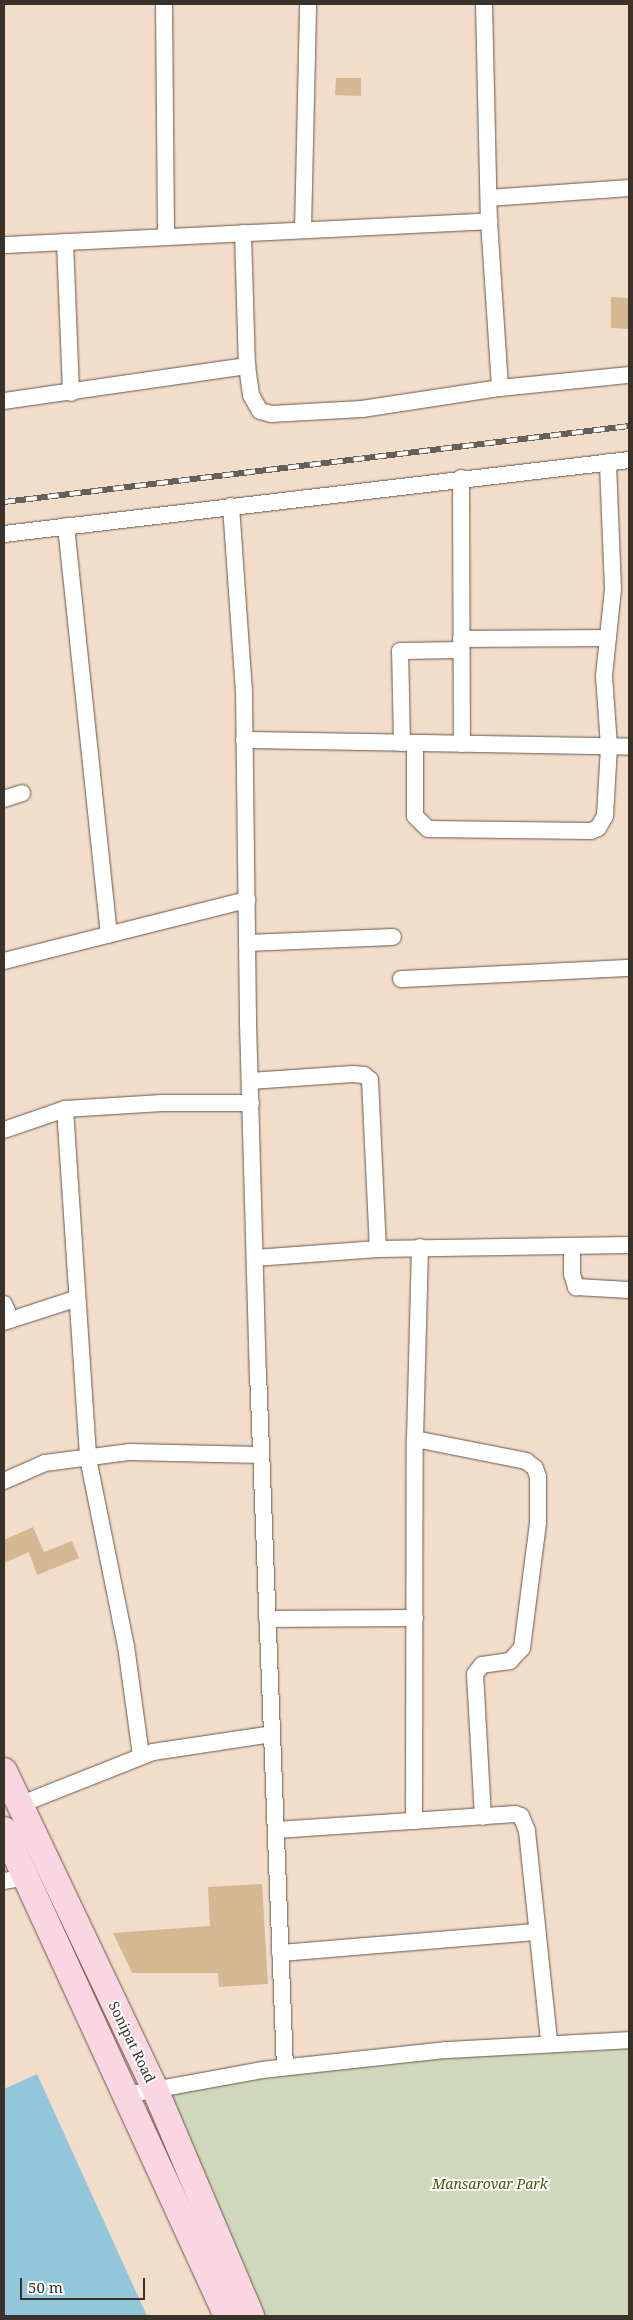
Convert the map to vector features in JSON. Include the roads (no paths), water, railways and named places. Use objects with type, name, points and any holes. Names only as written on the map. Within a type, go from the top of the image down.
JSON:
[{"type":"main road","name":"Sonipat Road","points":[[4,1771],[154,2088],[251,2316]]},
{"type":"main road","name":"Sonipat Road","points":[[4,1830],[15,1879],[126,2095],[227,2316]]},
{"type":"street","points":[[164,4],[166,237]]},
{"type":"street","points":[[303,230],[308,4]]},
{"type":"street","points":[[484,4],[488,198],[500,388]]},
{"type":"street","points":[[488,198],[629,188]]},
{"type":"street","points":[[4,245],[489,221]]},
{"type":"street","points":[[242,233],[247,366],[254,402],[260,411],[271,414],[362,409],[500,388],[629,375]]},
{"type":"street","points":[[65,242],[71,393]]},
{"type":"street","points":[[4,401],[71,393],[247,366]]},
{"type":"street","points":[[4,534],[461,478],[629,460]]},
{"type":"street","points":[[608,462],[613,589],[608,638],[604,676],[610,746],[605,816],[598,828],[591,831],[440,831],[428,829],[414,816],[400,651],[461,645],[608,638]]},
{"type":"street","points":[[461,478],[462,744]]},
{"type":"street","points":[[231,506],[244,740],[250,1081],[261,1455],[285,2067]]},
{"type":"street","points":[[66,526],[109,935]]},
{"type":"street","points":[[244,740],[629,746]]},
{"type":"street","points":[[4,799],[22,793]]},
{"type":"street","points":[[4,961],[247,900]]},
{"type":"street","points":[[247,942],[393,937]]},
{"type":"street","points":[[401,979],[629,968]]},
{"type":"street","points":[[250,1081],[353,1074],[370,1080],[378,1249]]},
{"type":"street","points":[[4,1130],[64,1110],[162,1103],[251,1103]]},
{"type":"street","points":[[64,1110],[75,1299],[88,1458],[126,1646],[142,1756]]},
{"type":"street","points":[[255,1258],[420,1247],[629,1245]]},
{"type":"street","points":[[572,1246],[572,1274],[576,1287],[629,1290]]},
{"type":"street","points":[[414,1821],[415,1439],[420,1247]]},
{"type":"street","points":[[4,1304],[8,1321],[75,1299]]},
{"type":"street","points":[[415,1439],[526,1461],[535,1468],[538,1477],[538,1523],[522,1648],[510,1660],[482,1665],[475,1674],[483,1817]]},
{"type":"street","points":[[4,1481],[46,1463],[130,1452],[261,1455]]},
{"type":"street","points":[[268,1619],[414,1618]]},
{"type":"street","points":[[19,1805],[153,1752],[272,1734]]},
{"type":"street","points":[[276,1830],[515,1814],[525,1822],[549,2042]]},
{"type":"street","points":[[280,1953],[536,1932]]},
{"type":"street","points":[[126,2095],[154,2088],[285,2067],[549,2042],[629,2040]]},
{"type":"water","points":[[37,2074],[147,2316],[4,2316],[4,2089]]},
{"type":"railway","points":[[4,502],[629,426]]},
{"type":"park label","name":"Mansarovar Park","points":[[490,2184]]}]
